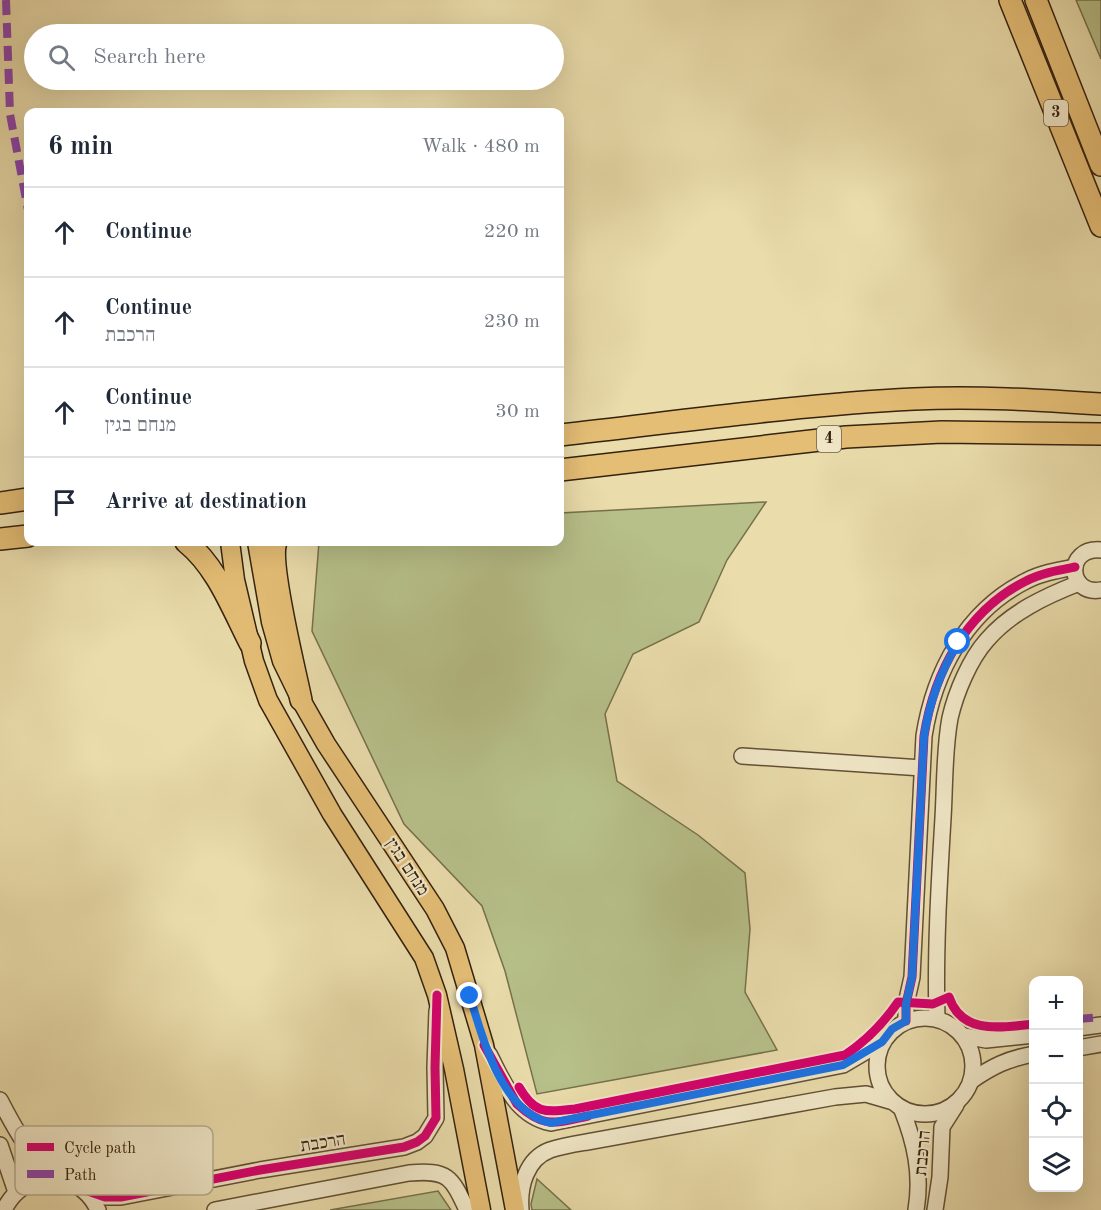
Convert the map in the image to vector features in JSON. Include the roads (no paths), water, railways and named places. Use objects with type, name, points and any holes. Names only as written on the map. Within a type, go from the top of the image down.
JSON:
[{"type":"highway","name":"3","points":[[1010,0],[1101,226]]},
{"type":"highway","name":"3","points":[[1036,0],[1101,165]]},
{"type":"highway","name":"4","points":[[564,435],[812,407],[916,399],[1098,402]]},
{"type":"highway","name":"4","points":[[564,470],[846,437],[942,432],[1101,434]]},
{"type":"highway","points":[[1073,434],[1101,446]]},
{"type":"highway","points":[[0,502],[24,499]]},
{"type":"highway","points":[[0,539],[24,536]]},
{"type":"highway","points":[[191,546],[199,553],[218,581],[250,643]]},
{"type":"highway","points":[[274,546],[276,576],[301,700]]},
{"type":"main road","name":"מנחם בגין","points":[[231,546],[254,661],[268,700],[332,814],[424,958],[437,995],[454,1069],[481,1210]]},
{"type":"main road","name":"מנחם בגין","points":[[258,546],[271,622],[282,661],[301,700],[326,744],[435,909],[455,948],[484,1045],[515,1210]]},
{"type":"street","points":[[1101,550],[1093,549],[1085,552],[1079,557],[1075,567],[1075,574],[1080,583],[1090,591],[1101,590]]},
{"type":"street","points":[[906,1021],[906,1004],[912,977],[922,768],[928,707],[937,683],[958,642],[976,619],[1012,589],[1028,580],[1075,567]]},
{"type":"street","points":[[938,1019],[937,932],[946,766],[950,719],[957,694],[964,677],[986,640],[1025,608],[1049,594],[1080,583]]},
{"type":"street","points":[[742,756],[922,768]]},
{"type":"street","name":"הרכבת","points":[[213,1179],[404,1147],[425,1136],[436,1118],[437,995]]},
{"type":"street","points":[[520,1210],[519,1193],[526,1173],[537,1157],[549,1151],[587,1142],[835,1097],[866,1094],[916,1114],[931,1115],[946,1110],[958,1102],[971,1081],[974,1066],[971,1050],[964,1036],[952,1025],[938,1019],[922,1017],[906,1021],[892,1029],[882,1042],[877,1057],[877,1072],[881,1088],[896,1105]]},
{"type":"street","points":[[1083,1027],[1101,1025]]},
{"type":"street","points":[[964,1036],[986,1040],[1029,1036]]},
{"type":"street","points":[[484,1045],[517,1104],[539,1121],[551,1123],[843,1065],[882,1042]]},
{"type":"street","points":[[1083,1047],[1101,1044]]},
{"type":"street","points":[[971,1081],[994,1065],[1029,1055]]},
{"type":"street","points":[[0,1100],[15,1131]]},
{"type":"street","name":"הרכבת","points":[[935,1210],[940,1177],[942,1127],[958,1102]]},
{"type":"street","name":"הרכבת","points":[[896,1105],[916,1151],[919,1177],[916,1210]]},
{"type":"street","points":[[0,1145],[15,1189]]},
{"type":"street","points":[[215,1210],[399,1175],[427,1172],[443,1174],[456,1186],[467,1210]]},
{"type":"street","points":[[4,1210],[15,1194]]},
{"type":"street","points":[[88,1195],[98,1210]]},
{"type":"street","name":"הרכבת","points":[[99,1195],[122,1197],[132,1195]]}]
